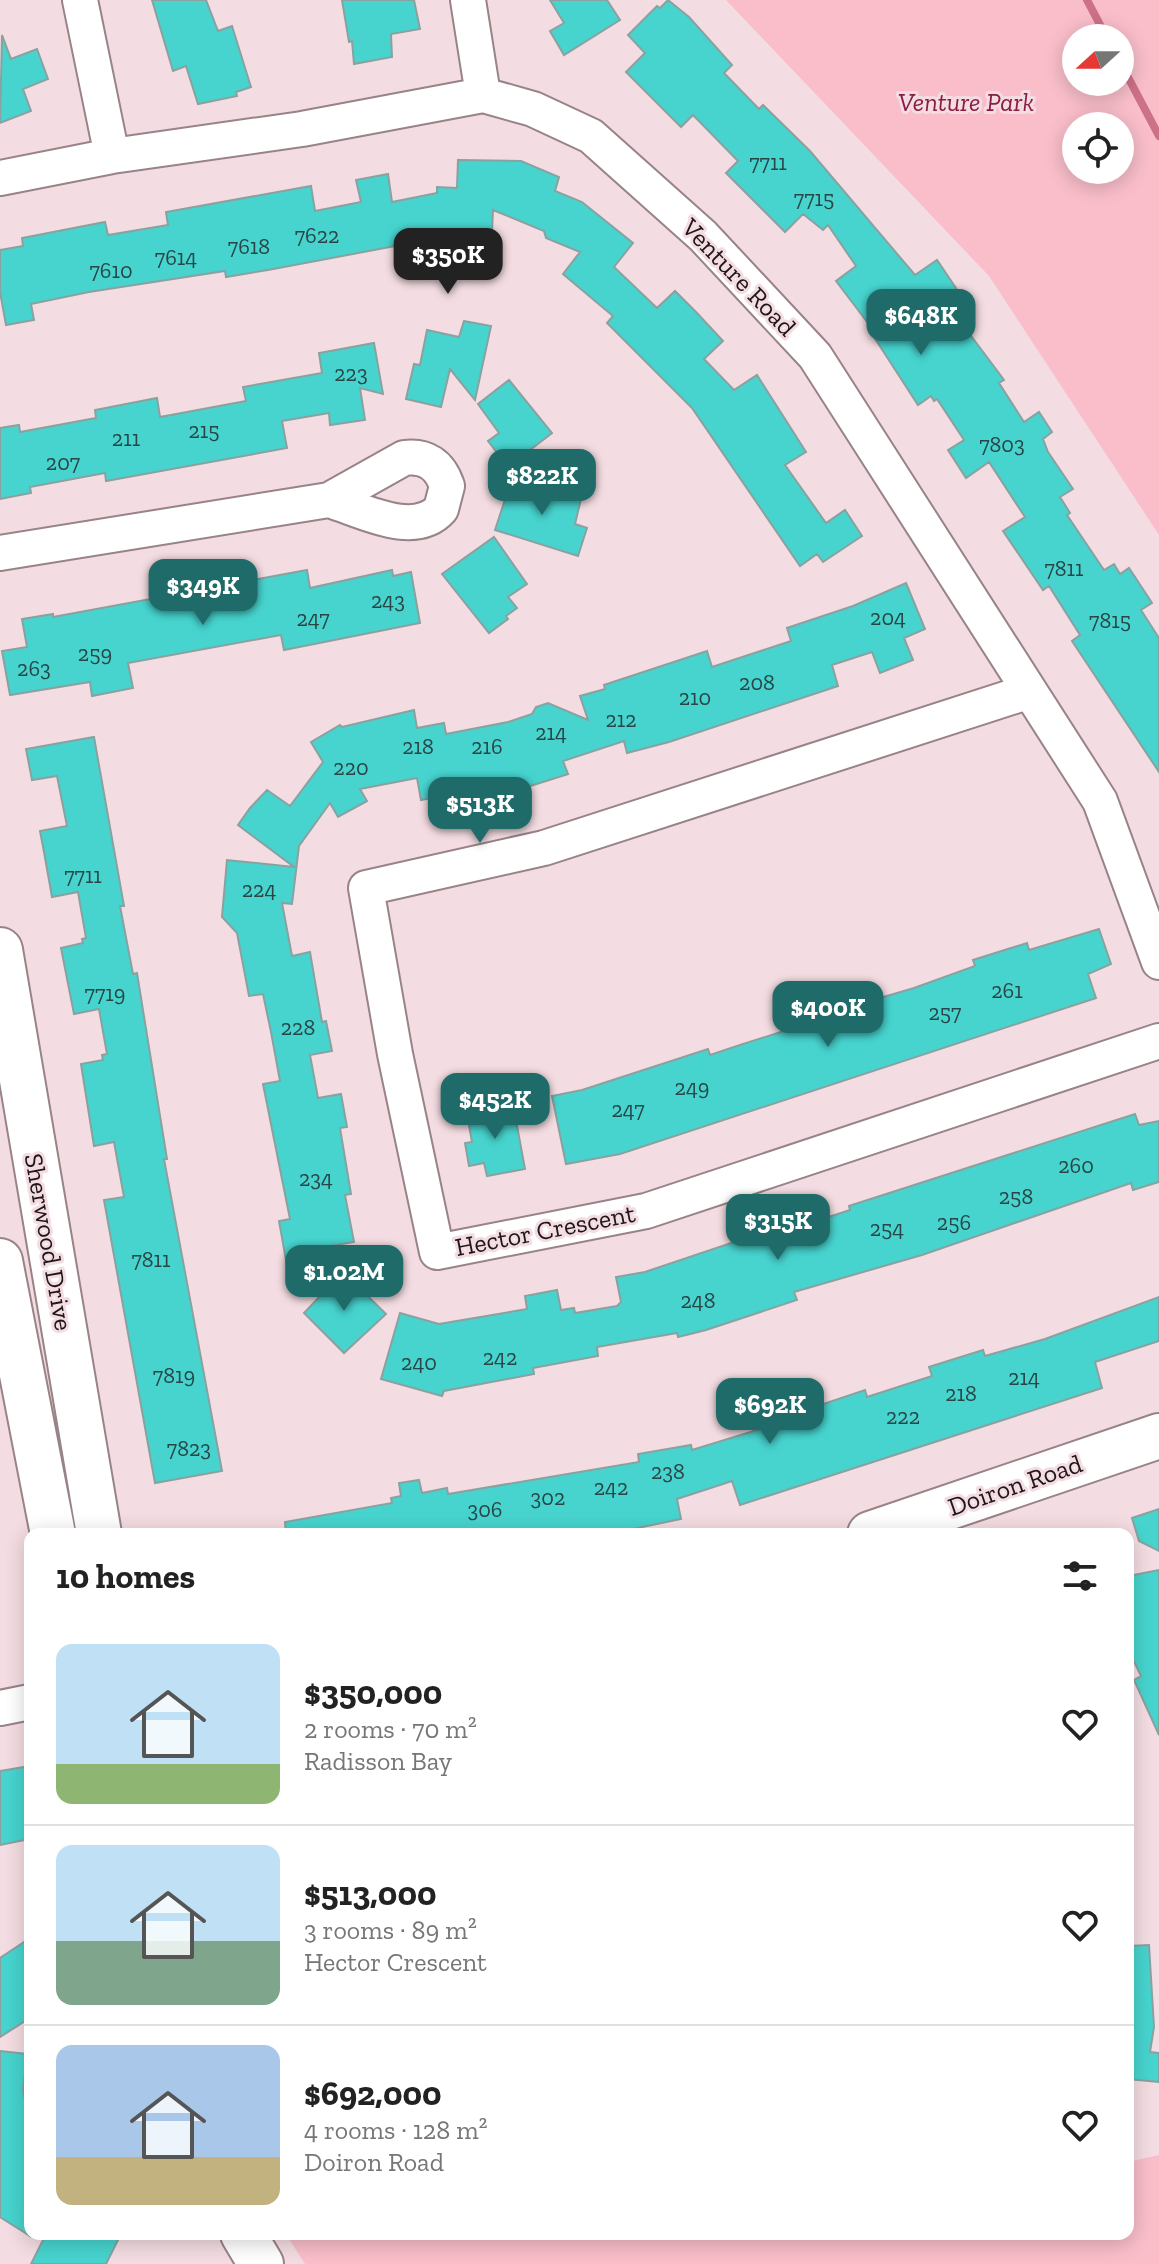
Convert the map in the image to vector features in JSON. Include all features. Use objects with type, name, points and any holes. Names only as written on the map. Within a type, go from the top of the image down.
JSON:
[{"type":"street","points":[[80,0],[86,16],[112,156]]},
{"type":"street","points":[[468,0],[483,95]]},
{"type":"street","name":"Venture Road","points":[[0,178],[112,156],[302,129],[483,95],[533,109],[591,136],[703,236],[815,356],[1027,692],[1100,801],[1159,962]]},
{"type":"street","points":[[0,553],[329,500]]},
{"type":"street","name":"Hector Crescent","points":[[1027,692],[544,848],[366,888],[395,1054],[437,1252],[646,1211],[1159,1041]]},
{"type":"street","name":"Sherwood Drive","points":[[0,950],[98,1528]]},
{"type":"street","name":"Sherwood Drive","points":[[0,1261],[6,1326],[52,1528]]},
{"type":"street","points":[[6,1326],[62,1316]]},
{"type":"street","name":"Doiron Road","points":[[899,1528],[1159,1436]]},
{"type":"street","points":[[0,1708],[24,1703]]},
{"type":"street","points":[[247,2240],[261,2264]]},
{"type":"green space","name":"Venture Park","points":[[726,0],[1159,0],[1159,535],[989,276]]},
{"type":"green space","points":[[1159,2155],[1159,2264],[305,2264],[290,2240],[1134,2240],[1134,2161]]},
{"type":"building","points":[[152,0],[206,0],[218,31],[232,26],[251,87],[236,92],[237,96],[198,104],[186,66],[173,71]]},
{"type":"building","points":[[342,0],[414,0],[420,29],[391,34],[392,57],[354,64]]},
{"type":"building","points":[[550,0],[607,0],[620,20],[564,55],[550,31],[564,23]]},
{"type":"building","points":[[668,0],[689,17],[732,65],[724,73],[759,109],[763,105],[810,151],[915,275],[937,260],[964,300],[951,309],[1004,380],[999,383],[1024,422],[1039,412],[1052,432],[1043,439],[1048,452],[1073,489],[1060,497],[1070,513],[1067,515],[1104,570],[1114,564],[1120,574],[1129,568],[1152,603],[1141,610],[1159,638],[1159,772],[1072,641],[1080,635],[1049,586],[1043,590],[1003,531],[1025,517],[989,462],[966,478],[948,450],[964,440],[937,399],[934,401],[931,396],[918,405],[874,337],[877,335],[836,281],[856,266],[828,225],[823,230],[803,214],[785,232],[726,173],[738,161],[693,115],[681,127],[626,72],[645,53],[628,35],[657,6],[660,8]]},
{"type":"building","points":[[2,35],[11,59],[37,49],[48,79],[23,89],[31,111],[0,123]]},
{"type":"building","points":[[458,160],[521,161],[559,177],[555,191],[582,202],[633,243],[614,267],[657,308],[675,291],[697,313],[723,341],[704,359],[734,390],[757,375],[806,452],[785,465],[826,523],[845,510],[862,536],[823,562],[817,554],[800,566],[692,408],[607,323],[613,316],[563,274],[580,252],[546,238],[544,231],[493,210],[492,232],[421,231],[422,241],[268,270],[226,277],[225,271],[89,292],[31,304],[34,320],[6,325],[0,292],[0,250],[23,246],[22,238],[105,222],[108,235],[168,225],[166,212],[311,186],[315,211],[361,202],[356,180],[388,174],[392,202],[437,193],[437,187],[457,188]]},
{"type":"building","points":[[464,321],[491,326],[475,400],[450,369],[441,407],[406,399],[414,364],[420,365],[427,330],[459,337]]},
{"type":"building","points":[[374,343],[383,394],[360,388],[365,420],[330,425],[329,413],[282,421],[287,448],[106,481],[105,473],[30,487],[31,493],[0,499],[0,428],[19,425],[20,432],[96,418],[95,410],[157,398],[160,417],[246,401],[243,387],[322,373],[319,353]]},
{"type":"building","points":[[509,380],[552,433],[508,467],[488,441],[499,433],[478,404]]},
{"type":"building","points":[[512,478],[581,499],[575,524],[587,528],[578,556],[495,530]]},
{"type":"building","points":[[494,537],[527,584],[508,597],[517,608],[489,633],[442,574]]},
{"type":"building","points":[[307,570],[310,588],[392,570],[393,576],[411,572],[420,623],[284,650],[281,635],[128,663],[133,688],[92,696],[90,682],[10,695],[2,651],[27,647],[22,619],[53,614],[53,617]]},
{"type":"building","points":[[906,583],[925,629],[904,638],[913,660],[880,673],[872,652],[832,665],[838,686],[627,753],[624,741],[563,761],[568,774],[521,789],[493,794],[491,786],[421,800],[417,778],[360,789],[367,801],[338,817],[330,803],[299,846],[292,904],[282,903],[292,956],[310,952],[322,1022],[326,1021],[332,1051],[310,1055],[318,1098],[341,1094],[347,1127],[340,1128],[351,1194],[345,1195],[354,1242],[319,1248],[340,1269],[289,1277],[279,1221],[290,1219],[263,1084],[280,1081],[271,1032],[263,994],[249,996],[237,933],[222,917],[227,860],[294,867],[238,825],[250,808],[267,790],[290,806],[323,762],[311,742],[340,725],[414,710],[417,728],[444,723],[446,734],[508,722],[532,714],[536,707],[548,703],[588,720],[580,696],[605,689],[604,685],[707,651],[712,667],[791,641],[787,628],[853,606]]},
{"type":"building","points":[[94,737],[124,906],[120,906],[133,974],[137,973],[167,1159],[164,1159],[222,1471],[155,1483],[104,1200],[124,1197],[114,1142],[94,1146],[81,1064],[103,1060],[102,1055],[107,1054],[99,1009],[74,1014],[61,948],[83,943],[82,939],[86,938],[78,892],[52,897],[40,831],[67,826],[57,776],[32,780],[26,749]]},
{"type":"building","points":[[1099,929],[1111,964],[1088,974],[1096,998],[620,1154],[566,1164],[552,1096],[582,1090],[708,1049],[710,1055],[790,1029],[788,1025],[914,988],[975,966],[973,960],[1027,943],[1029,950]]},
{"type":"building","points":[[513,1104],[525,1169],[487,1176],[484,1163],[469,1166],[465,1143],[472,1142],[467,1114]]},
{"type":"building","points":[[1135,1114],[1139,1125],[1159,1121],[1159,1182],[1133,1190],[1131,1183],[922,1255],[794,1292],[797,1300],[706,1330],[678,1337],[677,1333],[597,1347],[598,1356],[533,1368],[534,1374],[444,1391],[442,1396],[381,1379],[400,1313],[439,1324],[527,1309],[525,1296],[557,1290],[561,1310],[574,1308],[575,1313],[617,1306],[621,1302],[616,1277],[645,1272],[749,1237],[751,1242],[850,1210],[849,1206]]},
{"type":"building","points":[[343,1272],[386,1314],[344,1353],[304,1313]]},
{"type":"building","points":[[1159,1297],[1159,1341],[1095,1362],[1102,1388],[740,1505],[732,1481],[677,1499],[681,1519],[638,1528],[286,1528],[285,1522],[392,1503],[391,1498],[401,1496],[399,1483],[419,1480],[422,1493],[447,1488],[448,1494],[639,1462],[638,1454],[691,1445],[692,1450],[780,1423],[779,1419],[865,1390],[867,1397],[932,1376],[929,1367],[983,1350],[985,1356],[1045,1339]]},
{"type":"building","points":[[1159,1509],[1159,1551],[1139,1541],[1132,1518]]},
{"type":"building","points":[[1159,1570],[1159,1735],[1134,1680],[1141,1676],[1134,1661],[1134,1575]]},
{"type":"building","points":[[24,1767],[24,1840],[0,1845],[0,1771]]},
{"type":"building","points":[[24,1942],[24,2022],[0,2037],[0,1958]]},
{"type":"building","points":[[1149,1945],[1154,2027],[1150,2052],[1159,2053],[1159,2082],[1134,2080],[1134,1946]]},
{"type":"building","points":[[0,2051],[24,2054],[24,2232],[0,2217]]},
{"type":"building","points":[[43,2240],[118,2240],[106,2264],[31,2264]]},
{"type":"waterway","points":[[1087,0],[1100,24]]},
{"type":"waterway","points":[[1134,89],[1159,136]]}]
